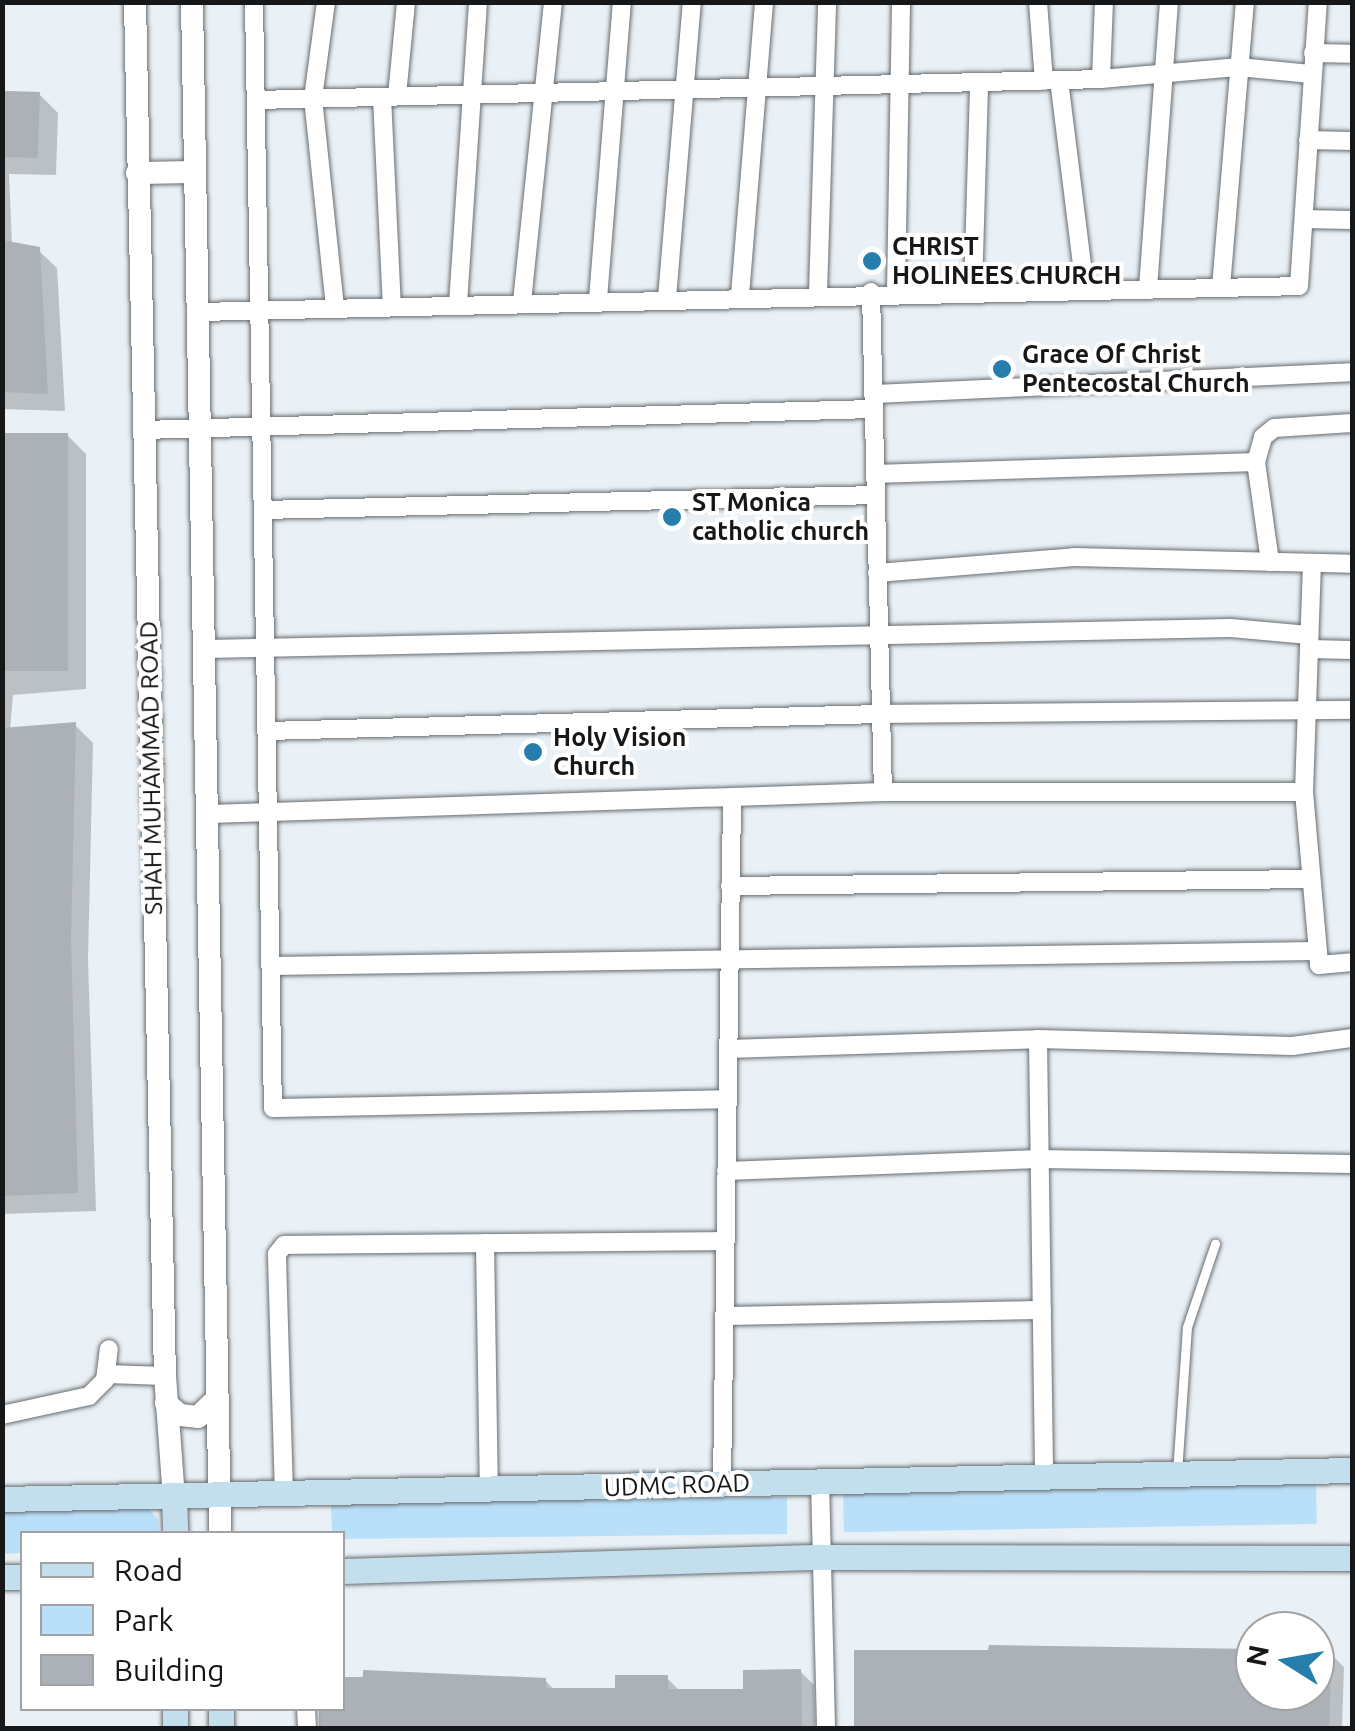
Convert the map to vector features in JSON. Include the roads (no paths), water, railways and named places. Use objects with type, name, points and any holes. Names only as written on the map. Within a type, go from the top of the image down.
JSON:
[{"type":"main road","name":"UDMC ROAD","points":[[2,1498],[174,1498],[1352,1470]]},
{"type":"main road","name":"SHAH MUHAMMAD ROAD","points":[[174,1498],[175,1531]]},
{"type":"main road","points":[[345,1571],[822,1557],[1352,1558]]},
{"type":"street","name":"SHAH MUHAMMAD ROAD","points":[[135,2],[165,1376],[174,1498]]},
{"type":"street","points":[[192,2],[210,814],[220,1531]]},
{"type":"street","points":[[254,2],[273,1108],[728,1099]]},
{"type":"street","points":[[326,2],[313,98],[336,308]]},
{"type":"street","points":[[392,306],[390,96],[406,2]]},
{"type":"street","points":[[458,304],[478,2]]},
{"type":"street","points":[[522,302],[554,2]]},
{"type":"street","points":[[598,299],[622,2]]},
{"type":"street","points":[[666,298],[692,2]]},
{"type":"street","points":[[740,295],[764,2]]},
{"type":"street","points":[[818,294],[826,2]]},
{"type":"street","points":[[896,292],[901,2]]},
{"type":"street","points":[[1038,2],[1085,289]]},
{"type":"street","points":[[1101,79],[1104,2]]},
{"type":"street","points":[[1148,288],[1169,2]]},
{"type":"street","points":[[1220,287],[1245,2]]},
{"type":"street","points":[[198,312],[740,295],[1299,286],[1318,2]]},
{"type":"street","points":[[1313,53],[1352,54]]},
{"type":"street","points":[[256,100],[1101,79],[1239,67],[1311,74]]},
{"type":"street","points":[[973,290],[978,82]]},
{"type":"street","points":[[1308,140],[1352,141]]},
{"type":"street","points":[[137,173],[195,172]]},
{"type":"street","points":[[1304,219],[1352,220]]},
{"type":"street","points":[[871,292],[883,792]]},
{"type":"street","points":[[142,430],[873,402],[1352,372]]},
{"type":"street","points":[[1270,562],[1256,462],[1263,437],[1274,428],[1352,422]]},
{"type":"street","points":[[875,474],[1256,462]]},
{"type":"street","points":[[263,510],[876,496]]},
{"type":"street","points":[[877,572],[1074,557],[1352,564]]},
{"type":"street","points":[[1312,563],[1304,792],[1319,966],[1352,962]]},
{"type":"street","points":[[206,649],[879,632],[1231,628],[1352,650]]},
{"type":"street","points":[[266,732],[881,714],[1352,710]]},
{"type":"street","points":[[210,814],[732,800],[883,792],[1304,792]]},
{"type":"street","points":[[722,1483],[732,800]]},
{"type":"street","points":[[730,886],[1311,879]]},
{"type":"street","points":[[271,966],[1318,951]]},
{"type":"street","points":[[728,1049],[1038,1039],[1292,1046],[1352,1038]]},
{"type":"street","points":[[1038,1039],[1044,1476]]},
{"type":"street","points":[[726,1170],[1039,1159],[1352,1164]]},
{"type":"street","points":[[284,1494],[279,1250],[726,1241]]},
{"type":"street","points":[[485,1243],[490,1490]]},
{"type":"street","points":[[724,1316],[1042,1310]]},
{"type":"street","points":[[2,1414],[88,1396],[107,1374],[110,1350]]},
{"type":"street","points":[[107,1374],[165,1376]]},
{"type":"street","points":[[166,1403],[180,1415],[198,1417],[218,1398]]},
{"type":"street","points":[[820,1481],[826,1728]]},
{"type":"lane","points":[[1177,1476],[1188,1326],[1215,1244]]},
{"type":"place","name":"CHRIST HOLINEES CHURCH","points":[[872,261]]},
{"type":"place","name":"Grace Of Christ Pentecostal Church","points":[[1002,369]]},
{"type":"place","name":"ST Monica catholic church","points":[[672,517]]},
{"type":"place","name":"Holy Vision Church","points":[[533,752]]}]
